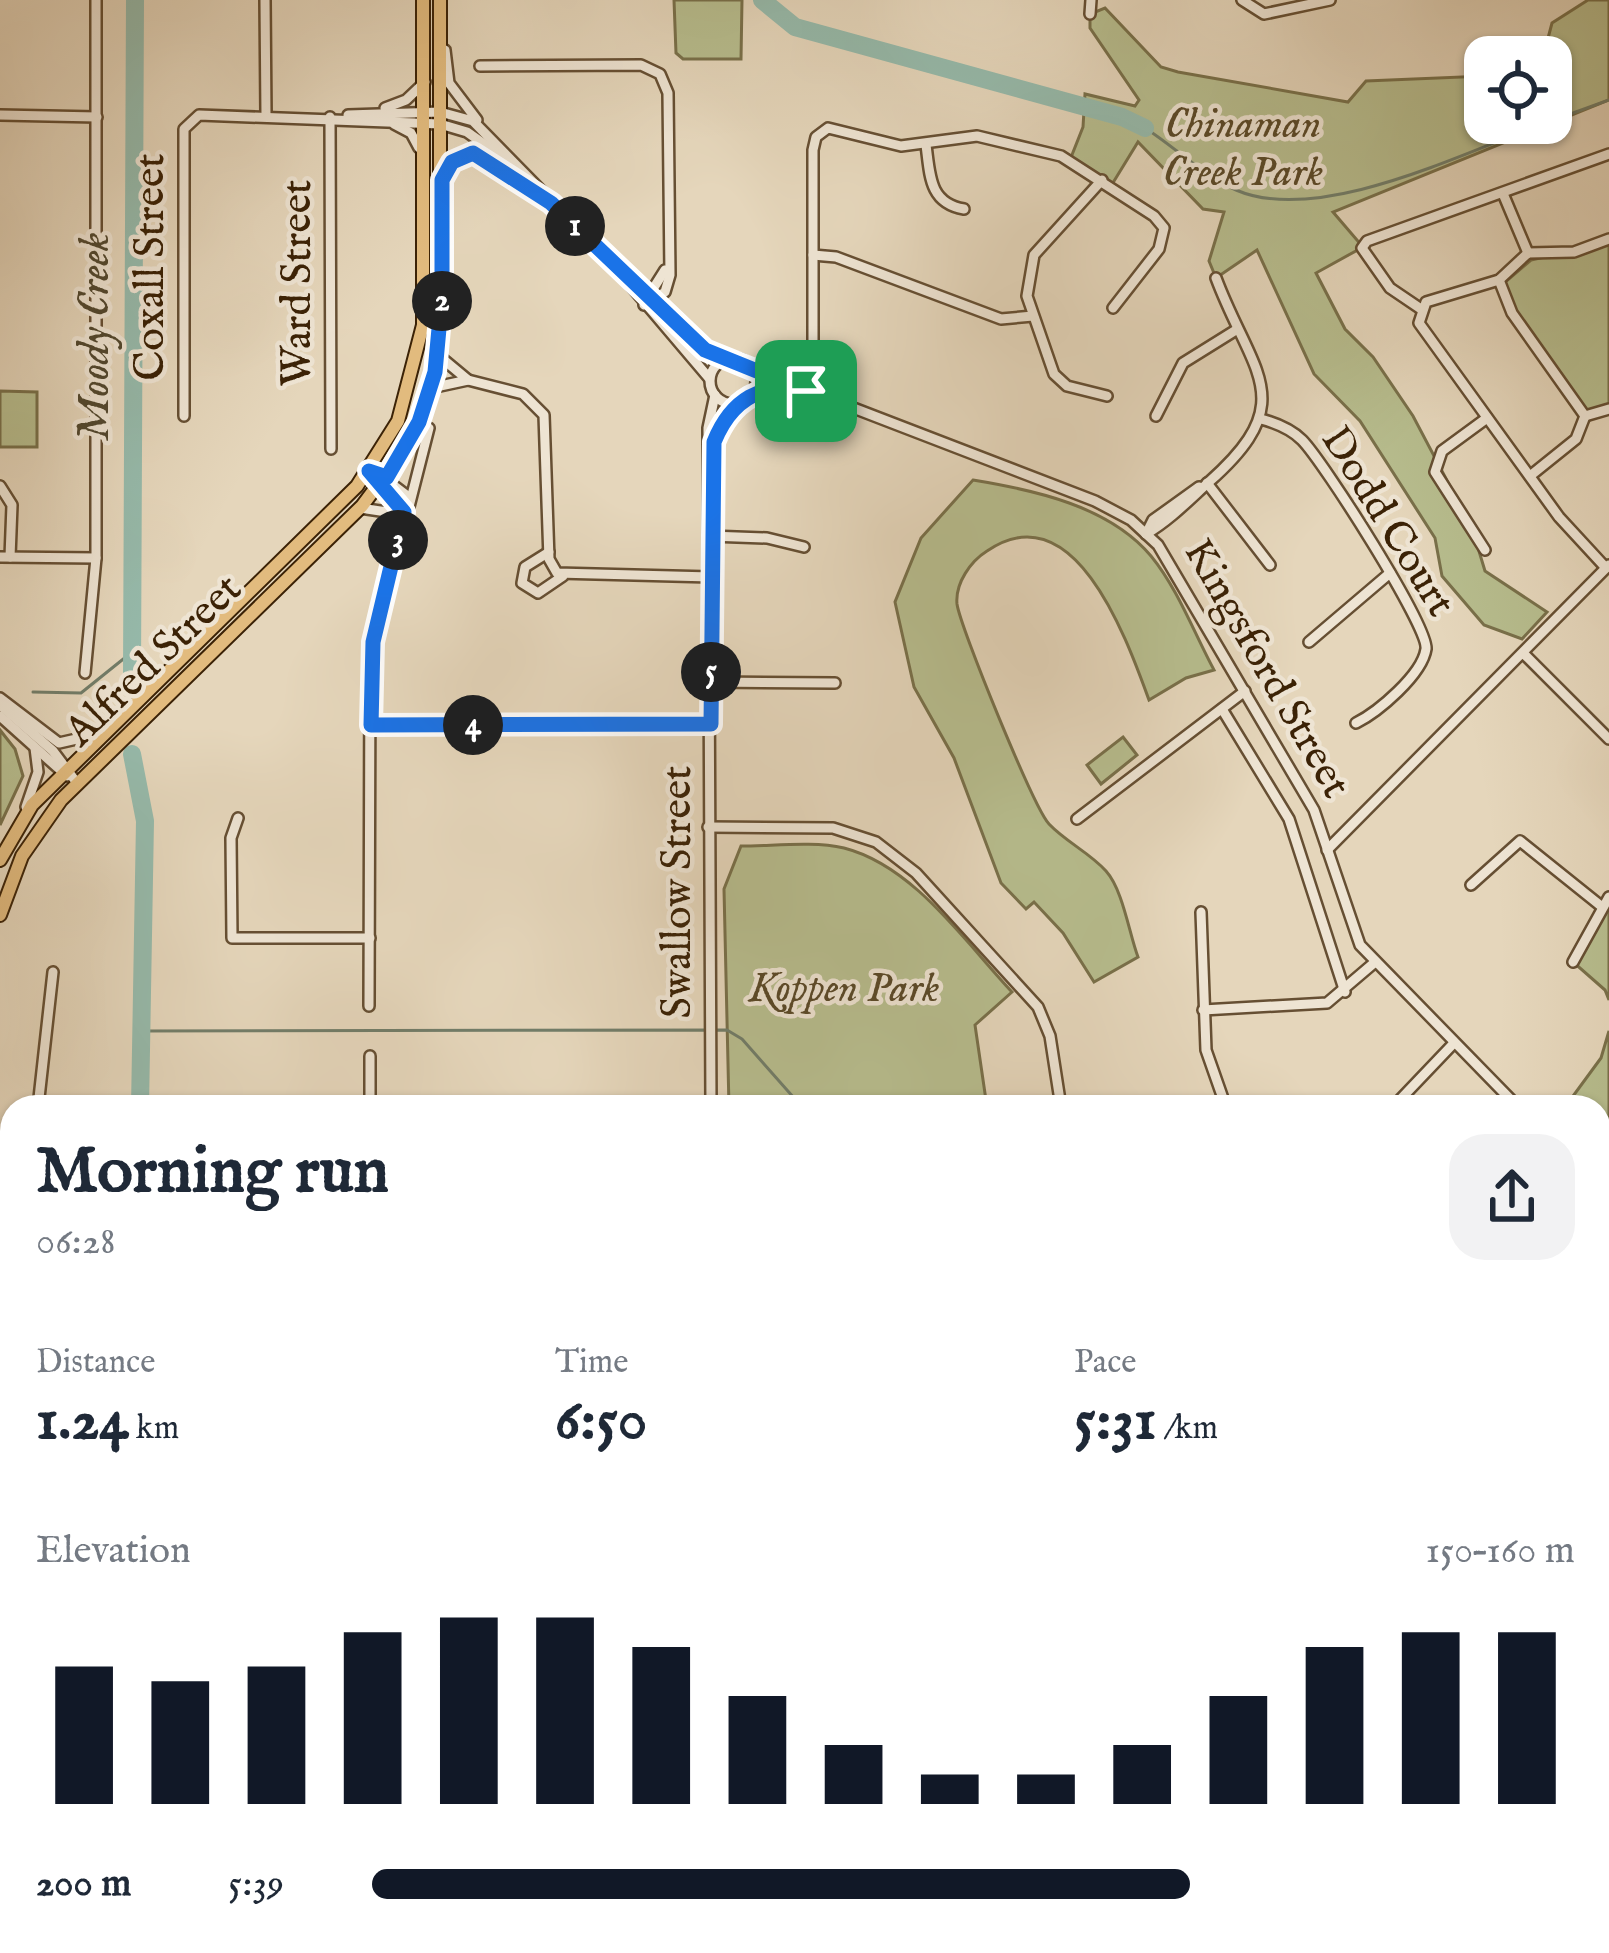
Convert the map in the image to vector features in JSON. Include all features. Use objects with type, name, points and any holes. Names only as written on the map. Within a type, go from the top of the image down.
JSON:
[{"type":"main road","name":"Alfred Street","points":[[0,860],[22,818],[65,770],[369,471],[398,421],[421,345],[426,177],[423,0]]},
{"type":"main road","name":"Alfred Street","points":[[0,915],[34,834],[77,782],[360,508],[384,481],[431,388],[438,355],[440,2]]},
{"type":"street","points":[[85,673],[96,558],[96,0]]},
{"type":"street","points":[[265,0],[266,115],[387,122],[424,118]]},
{"type":"street","points":[[1090,14],[1091,0]]},
{"type":"street","points":[[1245,4],[1272,14],[1330,0]]},
{"type":"street","points":[[440,2],[449,83],[486,131],[512,164],[649,301],[705,350],[741,360],[752,369],[755,382],[749,397],[736,404],[715,395],[710,380],[649,301]]},
{"type":"street","points":[[480,66],[641,65],[660,74],[668,93],[667,258],[649,301]]},
{"type":"street","points":[[331,117],[400,104],[425,82]]},
{"type":"street","points":[[368,112],[466,118],[486,131]]},
{"type":"street","name":"Coxall Street","points":[[184,416],[184,129],[199,115],[266,115]]},
{"type":"street","points":[[0,116],[97,117]]},
{"type":"street","name":"Ward Street","points":[[331,117],[331,449]]},
{"type":"street","points":[[440,118],[512,164]]},
{"type":"street","points":[[387,122],[414,137],[426,177]]},
{"type":"street","points":[[806,391],[813,366],[813,150],[821,131],[837,129],[889,144],[993,138],[1061,156],[1102,180],[1154,216],[1165,235],[1113,308]]},
{"type":"street","points":[[926,145],[934,190],[946,205],[964,209]]},
{"type":"street","points":[[442,180],[452,162],[473,153],[551,203]]},
{"type":"street","points":[[1421,308],[1390,288],[1364,244],[1408,224],[1504,196],[1609,154]]},
{"type":"street","points":[[1102,180],[1034,255],[1028,280],[1033,316],[1054,374],[1067,386],[1107,396]]},
{"type":"street","points":[[1504,196],[1528,254]]},
{"type":"street","points":[[1421,308],[1434,298],[1499,280],[1528,254],[1574,252],[1609,239]]},
{"type":"street","points":[[813,255],[836,257],[1000,319],[1033,316]]},
{"type":"street","points":[[1146,534],[1163,511],[1207,483],[1246,449],[1261,419],[1261,384],[1216,278]]},
{"type":"street","points":[[1499,280],[1511,313],[1585,416]]},
{"type":"street","points":[[1327,850],[1525,655],[1607,567],[1568,529],[1422,331],[1421,308]]},
{"type":"street","points":[[1156,416],[1188,357],[1236,330]]},
{"type":"street","points":[[438,355],[468,380],[523,394],[544,415],[549,552],[552,567],[563,576]]},
{"type":"street","points":[[710,380],[715,367],[727,359]]},
{"type":"street","name":"Kingsford Street","points":[[752,369],[1095,501],[1146,534],[1169,561],[1314,810],[1350,925],[1374,963],[1506,1095]]},
{"type":"street","points":[[431,388],[468,380]]},
{"type":"street","name":"Kingsford Street","points":[[749,397],[773,386],[806,391]]},
{"type":"street","name":"Swallow Street","points":[[711,1095],[708,428],[715,395]]},
{"type":"street","name":"Swallow Street","points":[[710,460],[722,423],[736,404]]},
{"type":"street","points":[[1530,476],[1570,446],[1585,416],[1609,409]]},
{"type":"street","points":[[1486,550],[1435,472],[1442,451],[1487,418]]},
{"type":"street","name":"Dodd Court","points":[[1261,419],[1305,443],[1390,573],[1424,635],[1424,656],[1372,713],[1355,722]]},
{"type":"street","points":[[369,1006],[373,642],[428,428]]},
{"type":"street","points":[[369,471],[409,497]]},
{"type":"street","points":[[384,481],[404,512]]},
{"type":"street","points":[[1207,483],[1270,566]]},
{"type":"street","points":[[0,486],[11,505],[5,557],[96,558]]},
{"type":"street","points":[[360,508],[387,512],[401,525]]},
{"type":"street","points":[[710,536],[767,538],[804,547]]},
{"type":"street","points":[[549,552],[525,567],[522,583],[538,593],[563,576],[711,578]]},
{"type":"street","points":[[1309,641],[1390,573]]},
{"type":"street","points":[[1525,655],[1608,735]]},
{"type":"street","points":[[711,682],[835,683]]},
{"type":"street","points":[[1077,819],[1245,691]]},
{"type":"street","points":[[0,702],[59,743],[106,732]]},
{"type":"street","points":[[0,702],[77,782]]},
{"type":"street","name":"Kingsford Street","points":[[1222,709],[1288,819],[1345,992]]},
{"type":"street","points":[[0,716],[65,770]]},
{"type":"street","points":[[371,725],[711,724]]},
{"type":"street","points":[[22,818],[36,782],[34,746]]},
{"type":"street","points":[[238,818],[231,838],[232,938],[370,938]]},
{"type":"street","points":[[708,827],[833,828],[896,854],[1038,1006],[1050,1036],[1059,1095]]},
{"type":"street","points":[[1471,885],[1520,841],[1605,901],[1573,962]]},
{"type":"street","points":[[1201,912],[1208,1063],[1221,1095]]},
{"type":"street","points":[[1203,1010],[1316,1005],[1345,992],[1374,963]]},
{"type":"street","points":[[39,1095],[53,972]]},
{"type":"street","points":[[1404,1095],[1454,1043]]},
{"type":"street","points":[[370,1056],[370,1095]]},
{"type":"green space","points":[[674,0],[742,0],[741,59],[683,59],[676,53]]},
{"type":"green space","name":"Chinaman Creek Park","points":[[1588,0],[1609,0],[1609,100],[1572,115],[1572,36],[1549,36],[1552,23]]},
{"type":"green space","name":"Chinaman Creek Park","points":[[1105,8],[1161,67],[1178,72],[1348,102],[1366,81],[1464,77],[1464,144],[1501,144],[1333,212],[1363,247],[1316,273],[1345,329],[1373,357],[1413,416],[1472,528],[1485,571],[1547,612],[1522,639],[1484,625],[1442,576],[1435,538],[1360,421],[1314,374],[1257,250],[1216,278],[1209,261],[1224,212],[1203,209],[1138,142],[1111,186],[1070,160],[1083,127],[1085,94],[1135,106],[1139,100],[1090,28],[1090,14]]},
{"type":"green space","points":[[1609,243],[1609,404],[1585,412],[1515,316],[1504,283],[1531,260]]},
{"type":"green space","points":[[0,391],[37,392],[37,447],[0,447]]},
{"type":"green space","points":[[973,480],[1069,503],[1134,539],[1169,583],[1214,670],[1186,678],[1149,700],[1127,643],[1093,581],[1071,556],[1046,541],[1018,538],[987,551],[961,581],[957,604],[961,619],[1041,811],[1049,824],[1106,871],[1121,900],[1138,957],[1094,982],[1063,933],[1034,902],[1026,909],[1001,883],[954,758],[914,687],[895,602],[921,538]]},
{"type":"green space","points":[[0,730],[15,749],[23,776],[0,825]]},
{"type":"green space","points":[[1123,737],[1137,755],[1101,784],[1087,765]]},
{"type":"green space","name":"Koppen Park","points":[[819,845],[869,857],[916,888],[1012,992],[975,1025],[985,1095],[729,1095],[724,889],[741,846]]},
{"type":"green space","points":[[1609,899],[1609,1000],[1605,990],[1573,962]]},
{"type":"green space","points":[[1609,1031],[1609,1095],[1574,1095],[1601,1058]]},
{"type":"waterway","name":"Moody Creek","points":[[132,674],[135,0]]},
{"type":"waterway","points":[[762,0],[795,27],[1122,117],[1145,128]]},
{"type":"waterway","points":[[1572,113],[1609,100]]},
{"type":"waterway","points":[[1145,128],[1213,178],[1270,199],[1349,192],[1491,144]]},
{"type":"waterway","points":[[33,692],[81,693],[132,652]]},
{"type":"waterway","name":"Moody Creek","points":[[132,754],[145,821],[140,1095]]},
{"type":"waterway","points":[[141,1031],[727,1030],[742,1039],[791,1095]]},
{"type":"route","points":[[466,154],[480,155],[551,203],[705,350],[741,360],[806,391],[783,386],[761,389],[736,404],[714,442],[710,460],[711,724],[371,725],[370,660],[404,512],[369,471],[387,477],[400,460],[431,388],[442,296],[442,180],[452,162],[466,154]]}]
